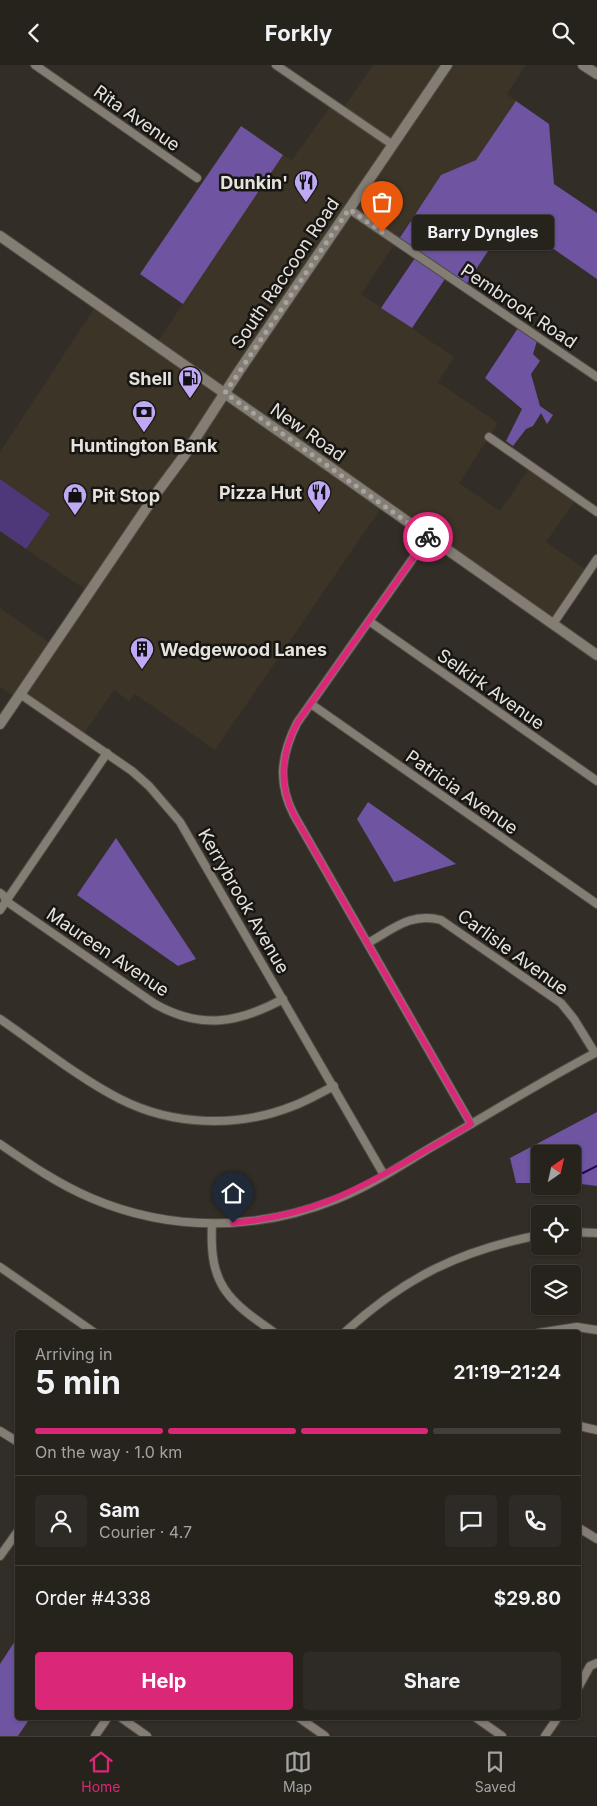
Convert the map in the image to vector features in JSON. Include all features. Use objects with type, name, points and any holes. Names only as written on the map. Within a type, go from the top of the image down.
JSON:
[{"type":"street","name":"Rita Avenue","points":[[35,65],[197,178]]},
{"type":"street","points":[[276,65],[393,145]]},
{"type":"street","name":"South Raccoon Road","points":[[0,724],[447,65]]},
{"type":"street","points":[[583,65],[597,74]]},
{"type":"street","name":"Pembrook Road","points":[[349,209],[597,377]]},
{"type":"street","name":"New Road","points":[[0,236],[597,655]]},
{"type":"street","points":[[489,437],[597,512]]},
{"type":"street","points":[[428,537],[297,723],[287,745],[283,769],[286,796],[294,815],[471,1124]]},
{"type":"street","points":[[553,624],[597,559]]},
{"type":"street","name":"Selkirk Avenue","points":[[369,621],[597,781]]},
{"type":"street","name":"Kerrybrook Avenue","points":[[20,694],[132,771],[149,786],[180,822],[384,1175]]},
{"type":"street","name":"Patricia Avenue","points":[[311,703],[597,905]]},
{"type":"street","points":[[0,910],[107,753]]},
{"type":"street","name":"Maureen Avenue","points":[[0,893],[4,896],[3,903],[155,1003],[178,1014],[203,1020],[232,1019],[256,1013],[283,999]]},
{"type":"street","name":"Carlisle Avenue","points":[[368,943],[415,918],[431,917],[441,920],[561,1003],[596,1052]]},
{"type":"street","points":[[0,1019],[104,1090],[135,1106],[161,1115],[182,1119],[227,1121],[268,1115],[292,1107],[334,1086]]},
{"type":"street","points":[[0,1144],[62,1184],[109,1205],[161,1219],[212,1224],[266,1219],[310,1209],[348,1194],[596,1052]]},
{"type":"street","points":[[212,1224],[214,1263],[223,1287],[241,1309],[271,1330]]},
{"type":"street","points":[[581,1232],[597,1233]]},
{"type":"street","points":[[348,1330],[387,1297],[431,1270],[482,1249],[531,1237]]},
{"type":"street","points":[[0,1267],[91,1330]]},
{"type":"street","points":[[558,1330],[577,1327],[597,1330]]},
{"type":"street","points":[[581,1426],[597,1430]]},
{"type":"street","points":[[0,1431],[15,1440]]},
{"type":"street","points":[[581,1529],[597,1539]]},
{"type":"street","points":[[0,1556],[15,1535]]},
{"type":"street","points":[[581,1683],[590,1666],[597,1663]]},
{"type":"street","points":[[95,1736],[106,1720]]},
{"type":"street","points":[[124,1720],[147,1736]]},
{"type":"street","points":[[302,1720],[324,1736]]},
{"type":"street","points":[[479,1720],[502,1736]]},
{"type":"street","points":[[545,1736],[556,1720]]},
{"type":"shaded area","points":[[373,65],[526,65],[507,94],[516,101],[476,160],[441,175],[361,294],[454,357],[438,382],[498,423],[459,483],[500,511],[531,466],[577,498],[546,542],[588,571],[553,624],[383,505],[215,750],[135,694],[129,701],[114,690],[82,736],[21,694],[17,698],[0,687],[0,608],[53,645],[89,592],[26,549],[50,514],[0,479],[0,452],[97,304],[156,344],[283,155],[292,160],[332,104],[342,110]]},
{"type":"shaded area","points":[[516,101],[549,124],[554,184],[597,213],[597,279],[532,234],[488,251],[464,288],[447,276],[412,328],[381,308],[417,255],[397,242],[441,175],[476,160]]},
{"type":"shaded area","points":[[241,126],[283,155],[183,304],[140,274]]},
{"type":"shaded area","points":[[518,328],[537,341],[533,354],[540,361],[531,374],[540,406],[553,415],[547,424],[541,413],[533,426],[526,429],[513,446],[506,441],[522,409],[485,378]]},
{"type":"shaded area","points":[[0,479],[50,514],[26,549],[0,531]]},
{"type":"shaded area","points":[[368,802],[456,864],[394,882],[357,819]]},
{"type":"shaded area","points":[[116,838],[196,959],[178,966],[77,895]]},
{"type":"shaded area","points":[[597,1112],[597,1186],[581,1184],[581,1145],[535,1145]]},
{"type":"shaded area","points":[[531,1147],[531,1183],[516,1183],[510,1158]]},
{"type":"shaded area","points":[[15,1641],[15,1720],[29,1720],[18,1736],[0,1736],[0,1664]]},
{"type":"waterway","points":[[581,1172],[597,1166]]},
{"type":"way so far","points":[[382,232],[349,209],[225,393],[428,537]]},
{"type":"place","name":"Dunkin'","points":[[306,203]]},
{"type":"place","name":"Barry Dyngles","points":[[382,232]]},
{"type":"place","name":"Shell","points":[[190,399]]},
{"type":"place","name":"Huntington Bank","points":[[144,433]]},
{"type":"place","name":"Pizza Hut","points":[[319,513]]},
{"type":"place","name":"Pit Stop","points":[[75,516]]},
{"type":"place","name":"Wedgewood Lanes","points":[[142,670]]},
{"type":"route","points":[[233,1223],[287,1215],[337,1199],[373,1181],[471,1124],[294,815],[286,796],[283,776],[287,745],[297,723],[428,537]]}]
